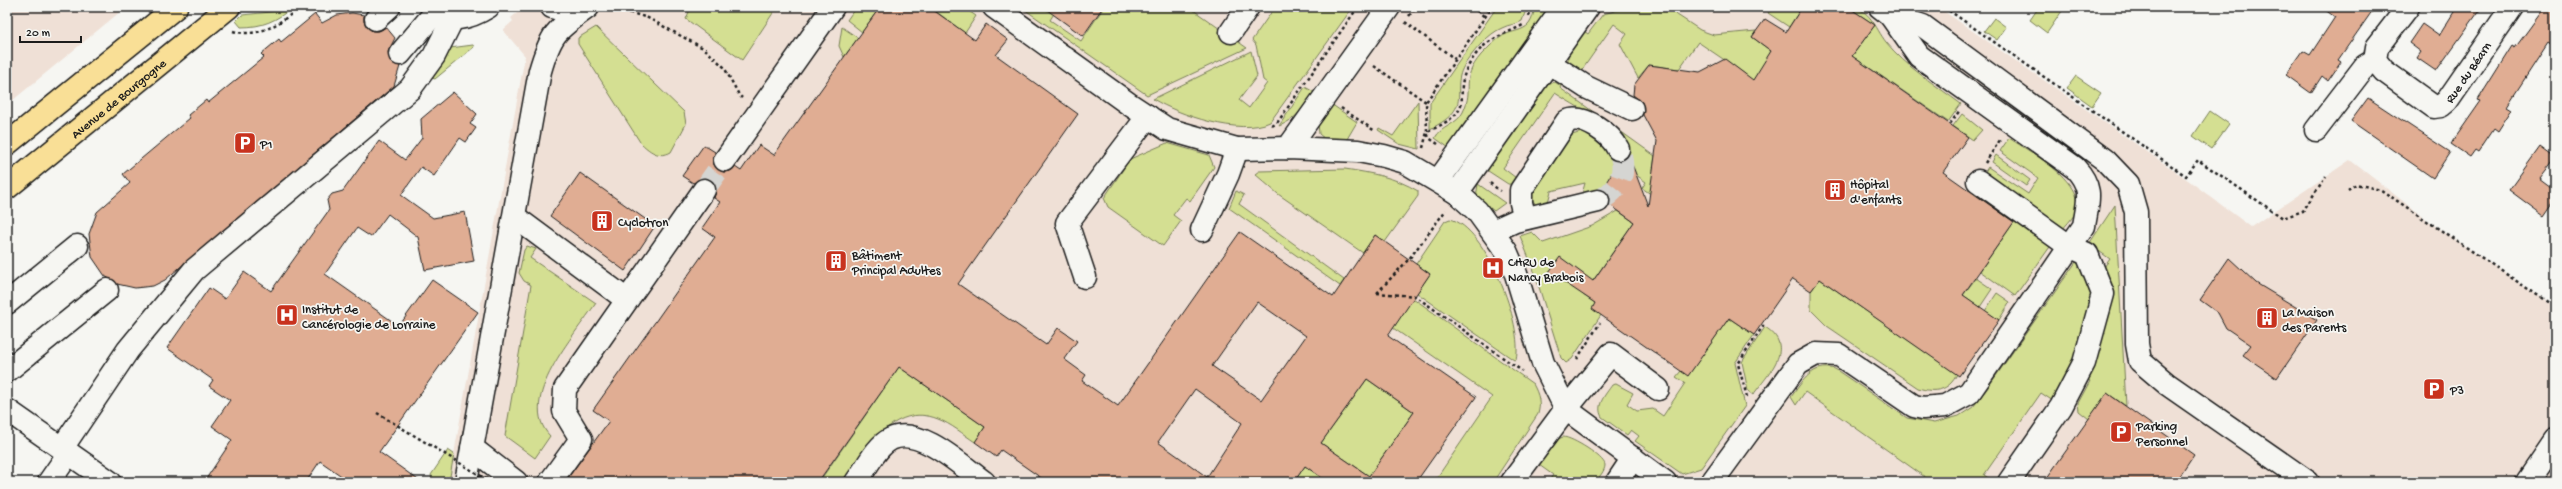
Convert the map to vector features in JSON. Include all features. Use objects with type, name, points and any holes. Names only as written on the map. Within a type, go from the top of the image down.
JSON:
[{"type":"main road","points":[[7,144],[176,7]]},
{"type":"main road","name":"Avenue de Bourgogne","points":[[7,188],[229,7]]},
{"type":"street","points":[[441,12],[468,17],[488,7]]},
{"type":"street","points":[[725,160],[832,7]]},
{"type":"street","points":[[994,7],[1148,116],[1168,128],[1237,149],[1288,148],[1358,151],[1405,162],[1438,181],[1450,199],[1493,231],[1516,274],[1543,363],[1566,409],[1665,482]]},
{"type":"street","points":[[1231,32],[1248,7]]},
{"type":"street","points":[[1288,148],[1389,7]]},
{"type":"street","points":[[1438,181],[1563,7]]},
{"type":"street","points":[[1450,199],[1588,7]]},
{"type":"street","points":[[2316,130],[2364,66],[2375,60],[2377,47],[2408,7]]},
{"type":"street","name":"Rue du Béarn","points":[[2375,60],[2384,71],[2428,104],[2434,107],[2441,106],[2447,101],[2512,7]]},
{"type":"street","points":[[466,482],[515,217],[540,71],[548,43],[558,30],[569,10]]},
{"type":"street","points":[[1712,482],[1798,364],[1816,354],[1839,355],[1914,406],[1933,408],[1957,401],[1968,393],[2084,226],[2089,197],[2083,178],[2062,159],[1919,56],[1885,11]]},
{"type":"street","points":[[1885,11],[1923,26],[2105,160],[2128,184],[2136,212],[2137,344],[2140,361],[2166,384],[2308,482]]},
{"type":"street","points":[[400,54],[441,12]]},
{"type":"street","points":[[49,482],[65,450],[128,350],[194,270],[410,89],[434,56],[441,12]]},
{"type":"street","points":[[1532,51],[1586,87],[1632,109]]},
{"type":"street","points":[[1085,277],[1067,223],[1148,116]]},
{"type":"street","points":[[1525,218],[1521,203],[1521,190],[1567,121],[1572,119],[1583,121],[1610,137],[1618,149]]},
{"type":"street","points":[[1202,230],[1228,174],[1237,149]]},
{"type":"street","points":[[1981,173],[2069,246],[2087,254],[2103,294],[2084,363],[2061,407],[2009,482]]},
{"type":"street","points":[[550,482],[581,439],[564,411],[565,389],[704,190]]},
{"type":"street","points":[[1493,231],[1525,218],[1598,201]]},
{"type":"street","points":[[515,217],[627,300]]},
{"type":"street","points":[[7,303],[78,246]]},
{"type":"street","points":[[7,371],[108,290]]},
{"type":"street","points":[[1512,482],[1566,409],[1611,354],[1658,389]]},
{"type":"street","points":[[7,410],[110,482]]},
{"type":"street","points":[[856,482],[882,445],[890,439],[901,436],[924,439],[984,482]]},
{"type":"street","points":[[2527,482],[2555,441]]},
{"type":"street","points":[[472,448],[516,482]]},
{"type":"street","points":[[1617,482],[1633,458]]},
{"type":"path","points":[[229,30],[253,33],[269,29],[301,7]]},
{"type":"path","points":[[1267,128],[1277,123],[1358,7]]},
{"type":"path","points":[[1472,7],[1485,17]]},
{"type":"path","points":[[1418,169],[1422,160],[1423,141],[1427,132],[1453,118],[1460,110],[1463,98],[1465,74],[1470,63],[1494,37],[1524,24],[1532,7]]},
{"type":"path","points":[[1944,7],[2186,176],[2198,160],[2283,218],[2303,211],[2326,176]]},
{"type":"path","points":[[618,9],[648,18],[705,49],[724,67],[738,95],[760,111]]},
{"type":"path","points":[[1405,22],[1456,59]]},
{"type":"path","points":[[1374,66],[1426,102]]},
{"type":"path","points":[[1962,108],[1967,112]]},
{"type":"path","points":[[1981,173],[2001,137]]},
{"type":"path","points":[[2348,190],[2356,184],[2381,190],[2555,307]]},
{"type":"path","points":[[1450,199],[1447,209],[1408,258],[1377,293],[1415,296],[1525,374]]},
{"type":"path","points":[[1759,417],[1745,391],[1738,364],[1763,326],[1763,322]]},
{"type":"path","points":[[377,413],[491,482]]},
{"type":"shaded area","points":[[7,7],[126,7],[7,105]]},
{"type":"shaded area","name":"CHRU de Nancy Brabois","points":[[524,7],[1938,7],[2188,180],[2251,227],[2350,160],[2439,229],[2555,307],[2555,482],[449,482],[525,56],[503,30],[513,21],[511,18]]},
{"type":"green space","points":[[284,7],[293,7],[281,16],[263,24],[241,27],[236,21],[242,15],[280,11]]},
{"type":"green space","points":[[691,7],[777,7],[742,60],[686,19]]},
{"type":"green space","points":[[856,7],[880,7],[862,32],[847,20]]},
{"type":"green space","points":[[930,7],[963,7],[976,16],[965,33]]},
{"type":"green space","points":[[1021,7],[1047,7],[1055,12],[1050,20],[1081,41],[1104,7],[1189,7],[1247,48],[1147,95]]},
{"type":"green space","points":[[1275,7],[1353,7],[1270,122],[1257,126],[1243,127],[1210,122],[1178,111],[1153,99],[1251,51],[1257,76],[1239,100],[1249,108],[1267,83],[1263,80],[1256,45],[1252,40]]},
{"type":"green space","points":[[1497,7],[1527,7],[1522,21],[1505,27],[1492,34],[1467,61],[1461,71],[1457,105],[1453,112],[1445,120],[1430,129],[1430,103]]},
{"type":"green space","points":[[1536,7],[1551,7],[1452,150],[1435,138],[1441,131],[1457,120],[1463,112],[1468,96],[1469,78],[1474,64],[1498,39],[1527,26]]},
{"type":"green space","points":[[1630,7],[1665,7],[1700,30],[1714,35],[1756,31],[1752,37],[1771,51],[1741,132],[1745,74],[1698,42],[1679,69],[1649,65],[1638,78],[1620,44],[1627,34],[1614,24],[1582,70],[1568,65],[1568,52],[1584,31],[1588,34],[1603,14]]},
{"type":"green space","points":[[1772,7],[1802,7],[1789,27],[1768,13]]},
{"type":"green space","points":[[1848,7],[1862,10],[1875,25]]},
{"type":"green space","points":[[2039,7],[2064,8],[2047,33],[2030,20]]},
{"type":"green space","points":[[1994,18],[2006,27],[1997,40],[1984,31]]},
{"type":"green space","points":[[1875,25],[1886,42],[1903,60],[1961,104],[1948,122],[1852,56]]},
{"type":"green space","points":[[596,27],[684,112],[686,124],[671,152],[662,155],[654,153],[640,142],[578,44],[578,38]]},
{"type":"green space","points":[[842,27],[858,38],[844,57],[839,46]]},
{"type":"green space","points":[[473,45],[474,47],[435,79],[432,78],[450,48]]},
{"type":"green space","points":[[2076,76],[2101,93],[2092,106],[2067,88]]},
{"type":"green space","points":[[1555,82],[1561,86],[1560,88],[1655,156],[1653,170],[1673,183],[1652,195],[1642,188],[1646,182],[1629,170],[1627,156],[1622,144],[1614,134],[1591,115],[1555,93],[1503,168],[1520,181],[1518,185],[1508,184],[1485,169],[1546,84]]},
{"type":"green space","points":[[1305,87],[1314,92],[1307,103],[1295,117],[1279,126]]},
{"type":"green space","points":[[1418,101],[1419,149],[1399,144],[1378,130],[1379,128],[1393,136]]},
{"type":"green space","points":[[1331,104],[1357,122],[1347,139],[1325,139],[1319,134],[1318,123]]},
{"type":"green space","points":[[2210,111],[2229,124],[2211,149],[2193,136]]},
{"type":"green space","points":[[1962,114],[1982,130],[1973,140],[1953,126]]},
{"type":"green space","points":[[1588,130],[1604,143],[1611,152],[1614,161],[1614,169],[1608,182],[1596,191],[1581,198],[1585,183],[1551,191],[1547,206],[1536,205],[1530,196],[1533,186],[1572,135]]},
{"type":"green space","points":[[2009,138],[2043,160],[2066,180],[2074,191],[2077,203],[2074,215],[2062,230],[1983,175],[1988,167],[2028,194],[2038,178],[2000,151]]},
{"type":"green space","points":[[1167,143],[1209,155],[1214,167],[1190,201],[1186,198],[1173,215],[1181,221],[1163,246],[1108,207],[1104,198],[1130,159]]},
{"type":"green space","points":[[1996,155],[2030,180],[2026,186],[1992,162]]},
{"type":"green space","points":[[1345,169],[1392,179],[1418,191],[1418,196],[1385,242],[1375,235],[1363,253],[1278,194],[1255,174],[1259,171]]},
{"type":"green space","points":[[1478,184],[1505,203],[1494,211],[1476,197]]},
{"type":"green space","points":[[1974,187],[2052,244],[2015,296],[1980,271],[2014,222],[1971,192]]},
{"type":"green space","points":[[1236,191],[1244,195],[1239,204],[1344,280],[1340,286],[1229,208]]},
{"type":"green space","points":[[2115,205],[2126,406],[2107,393],[2089,419],[2079,411],[2078,403],[2090,381],[2075,370],[2053,401],[2041,393],[1984,475],[1994,482],[1932,482],[1805,392],[1796,405],[1791,397],[1809,375],[1814,371],[1827,368],[1835,369],[1907,418],[1934,423],[1959,416],[1973,407],[1986,390],[2076,262],[2096,278],[2110,259],[2089,244]]},
{"type":"green space","points":[[1618,211],[1634,222],[1583,295],[1595,303],[1601,315],[1572,359],[1566,363],[1561,358],[1534,271],[1520,236],[1532,232],[1543,243],[1592,226]]},
{"type":"green space","points":[[1450,219],[1464,226],[1477,240],[1489,258],[1500,280],[1514,324],[1517,344],[1516,359],[1514,360],[1417,293],[1430,274],[1416,264],[1445,221]]},
{"type":"green space","points":[[527,246],[536,249],[530,258],[596,303],[563,350],[552,368],[544,387],[539,405],[541,421],[550,436],[535,458],[505,436],[531,285],[524,281],[519,273],[524,250]]},
{"type":"green space","points":[[1976,278],[1992,289],[1980,307],[1963,295]]},
{"type":"green space","points":[[1820,279],[1957,374],[1954,380],[1946,387],[1941,389],[1924,390],[1918,388],[1827,326],[1811,310],[1811,291]]},
{"type":"green space","points":[[1997,293],[2010,302],[1999,320],[1985,311]]},
{"type":"green space","points":[[1413,298],[1533,384],[1537,392],[1539,399],[1538,414],[1493,482],[1434,482],[1492,397],[1393,328]]},
{"type":"green space","points":[[1729,318],[1754,335],[1735,363],[1745,406],[1701,468],[1682,474],[1635,441],[1639,436],[1631,430],[1627,435],[1602,417],[1600,408],[1602,400],[1612,385],[1616,384],[1633,393],[1627,404],[1637,411],[1653,409],[1663,416],[1685,383],[1676,377],[1681,371],[1688,375]]},
{"type":"green space","points":[[1765,327],[1774,335],[1779,343],[1779,352],[1777,361],[1772,370],[1753,395],[1748,391],[1742,362]]},
{"type":"green space","points":[[899,367],[985,427],[975,442],[952,426],[938,419],[922,415],[907,417],[894,423],[882,432],[871,444],[843,482],[825,482],[821,479]]},
{"type":"green space","points":[[1367,379],[1414,412],[1369,476],[1321,443]]},
{"type":"green space","points":[[1563,437],[1573,440],[1587,448],[1603,462],[1605,465],[1602,474],[1595,482],[1548,482],[1553,475],[1539,465],[1558,439]]},
{"type":"green space","points":[[448,450],[454,454],[449,482],[433,482],[431,475]]},
{"type":"green space","points":[[1305,466],[1328,482],[1294,482]]},
{"type":"building","name":"Bâtiment Principal Adultes","points":[[880,7],[929,7],[975,40],[986,24],[1008,40],[996,55],[1078,114],[958,284],[1046,345],[1058,328],[1077,341],[1064,359],[1086,375],[1082,381],[1118,406],[1240,232],[1333,297],[1375,235],[1430,274],[1388,336],[1476,397],[1416,482],[1328,482],[1305,466],[1294,482],[1047,482],[1001,450],[996,457],[975,442],[985,427],[899,367],[818,482],[565,482],[609,421],[593,410],[715,237],[702,228],[720,202],[714,198],[716,191],[715,184],[705,178],[693,183],[682,176],[704,145],[715,152],[714,165],[723,172],[730,171],[735,167],[741,171],[759,145],[774,155]],"holes":[[[1257,302],[1306,336],[1261,400],[1212,366]],[[1367,379],[1414,412],[1369,476],[1321,443]],[[1195,389],[1242,423],[1207,477],[1158,442]]]},
{"type":"building","points":[[1043,7],[1103,7],[1083,36]]},
{"type":"building","name":"Hôpital d'enfants","points":[[1802,7],[1848,7],[1875,25],[1852,56],[1968,137],[1943,172],[2014,222],[1963,295],[1999,320],[1959,376],[1820,279],[1811,291],[1793,279],[1754,335],[1729,318],[1688,376],[1592,309],[1595,303],[1549,272],[1560,257],[1593,281],[1634,222],[1610,205],[1610,198],[1602,189],[1613,171],[1612,160],[1619,161],[1629,156],[1648,206],[1657,141],[1643,115],[1642,102],[1633,95],[1634,85],[1649,65],[1700,72],[1725,59],[1753,80],[1771,51],[1752,37],[1765,19],[1786,32]]},
{"type":"building","points":[[2321,7],[2375,7],[2338,60],[2341,62],[2328,81],[2322,76],[2311,93],[2286,75],[2303,51],[2310,55],[2335,17]]},
{"type":"building","points":[[2457,7],[2482,7],[2436,71],[2417,58],[2421,52],[2409,43],[2422,24],[2439,36]]},
{"type":"building","points":[[2545,7],[2555,7],[2555,48],[2548,43],[2507,106],[2512,109],[2498,131],[2494,128],[2478,152],[2475,150],[2470,157],[2451,144],[2481,101],[2478,100],[2512,46],[2515,48]]},
{"type":"building","name":"P1","points":[[352,13],[364,15],[364,22],[372,31],[379,31],[386,27],[395,38],[388,52],[392,63],[400,66],[394,86],[165,280],[153,286],[135,288],[117,284],[105,276],[92,257],[89,234],[97,212],[130,183],[123,174],[190,118],[188,115],[206,100],[208,103],[264,57],[261,54],[279,39],[281,42],[315,14],[322,23],[337,15]]},
{"type":"building","name":"Institut de Cancérologie de Lorraine","points":[[453,92],[477,114],[470,124],[476,128],[466,142],[460,138],[434,176],[421,167],[401,195],[433,218],[465,212],[474,261],[425,270],[418,237],[388,214],[371,237],[357,228],[325,274],[399,326],[432,280],[478,312],[379,452],[421,482],[350,482],[320,461],[306,482],[204,482],[232,440],[212,426],[230,400],[209,386],[213,380],[167,348],[209,288],[225,299],[244,272],[271,291],[329,210],[327,200],[332,194],[343,191],[379,141],[405,160],[422,138],[421,119]]},
{"type":"building","points":[[2368,98],[2450,152],[2433,178],[2351,121]]},
{"type":"building","points":[[2540,147],[2555,158],[2539,179],[2555,191],[2555,200],[2544,216],[2509,190]]},
{"type":"building","name":"Cyclotron","points":[[580,173],[655,226],[625,271],[550,216]]},
{"type":"building","name":"La Maison des Parents","points":[[2229,258],[2256,283],[2317,320],[2277,378],[2243,355],[2251,345],[2226,328],[2218,313],[2200,300]]},
{"type":"building","name":"Parking Personnel","points":[[2107,393],[2194,455],[2176,482],[2044,482]]},
{"type":"tunnel","points":[[1598,201],[1612,192],[1620,180],[1622,165],[1618,149]]},
{"type":"tunnel","points":[[704,190],[725,160]]},
{"type":"place","name":"P1","points":[[245,143]]},
{"type":"place","name":"Hôpital d'enfants","points":[[1835,190]]},
{"type":"place","name":"Cyclotron","points":[[602,221]]},
{"type":"place","name":"Bâtiment Principal Adultes","points":[[836,261]]},
{"type":"place","name":"CHRU de Nancy Brabois","points":[[1493,268]]},
{"type":"place","name":"Institut de Cancérologie de Lorraine","points":[[287,315]]},
{"type":"place","name":"La Maison des Parents","points":[[2267,318]]},
{"type":"place","name":"P3","points":[[2434,389]]},
{"type":"place","name":"Parking Personnel","points":[[2121,432]]}]
